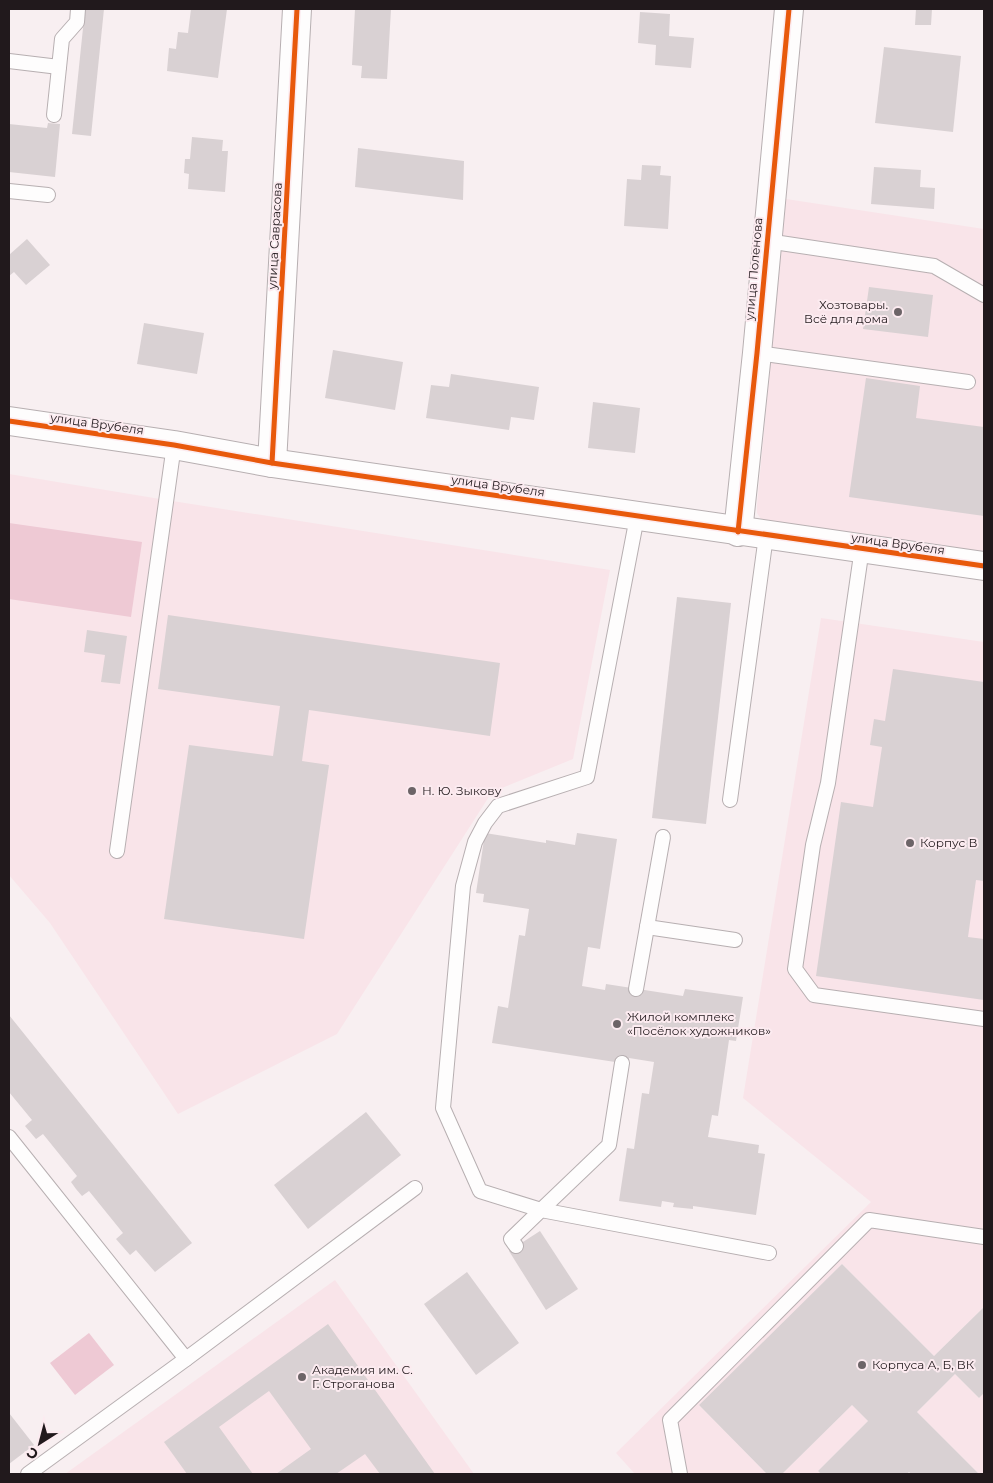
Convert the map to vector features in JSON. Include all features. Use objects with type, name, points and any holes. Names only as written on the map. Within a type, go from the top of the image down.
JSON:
[{"type":"street","name":"улица Саврасова","points":[[272,464],[297,9]]},
{"type":"street","name":"улица Поленова","points":[[738,532],[757,353],[788,9]]},
{"type":"street","name":"улица Врубеля","points":[[9,422],[174,445],[272,464],[984,566]]},
{"type":"lane","points":[[54,115],[62,39],[77,22],[78,9]]},
{"type":"lane","points":[[9,61],[59,67]]},
{"type":"lane","points":[[9,192],[48,195]]},
{"type":"lane","points":[[767,241],[934,266],[984,296]]},
{"type":"lane","points":[[757,353],[968,382]]},
{"type":"lane","points":[[117,852],[174,445]]},
{"type":"lane","points":[[637,517],[587,777],[498,806],[485,823],[475,842],[463,886],[443,1108],[480,1191],[541,1210],[769,1253]]},
{"type":"lane","points":[[730,800],[766,536]]},
{"type":"lane","points":[[862,548],[828,783],[813,845],[795,969],[814,995],[984,1019]]},
{"type":"lane","points":[[636,989],[663,837]]},
{"type":"lane","points":[[647,927],[735,940]]},
{"type":"lane","points":[[516,1246],[511,1239],[609,1145],[622,1063]]},
{"type":"lane","points":[[9,1137],[186,1359]]},
{"type":"lane","points":[[28,1474],[415,1188]]},
{"type":"lane","points":[[680,1474],[670,1420],[869,1220],[984,1237]]},
{"type":"shaded area","points":[[786,199],[984,229],[984,552],[767,522],[761,519],[757,513]]},
{"type":"shaded area","points":[[9,474],[610,570],[573,759],[492,792],[337,1034],[178,1114],[50,923],[9,875]]},
{"type":"shaded area","points":[[9,523],[142,542],[131,617],[9,599]]},
{"type":"shaded area","points":[[821,618],[984,642],[984,1307],[934,1356],[842,1264],[699,1405],[767,1474],[635,1474],[616,1453],[871,1202],[743,1098]]},
{"type":"shaded area","name":"Академия им. С. Г. Строганова","points":[[335,1280],[474,1474],[65,1474]]},
{"type":"shaded area","points":[[89,1333],[114,1365],[75,1395],[50,1363]]},
{"type":"shaded area","points":[[955,1374],[979,1398],[984,1393],[984,1474],[979,1474],[917,1412]]},
{"type":"shaded area","points":[[852,1405],[868,1421],[818,1471],[821,1474],[782,1474]]},
{"type":"building","points":[[85,9],[104,9],[91,136],[72,134]]},
{"type":"building","points":[[191,9],[227,9],[218,78],[167,71],[169,48],[176,49],[178,32],[188,33]]},
{"type":"building","points":[[355,9],[391,9],[387,79],[361,78],[362,66],[352,65]]},
{"type":"building","points":[[916,9],[932,9],[931,25],[915,25]]},
{"type":"building","points":[[640,12],[670,14],[669,36],[694,38],[691,68],[655,65],[656,45],[638,43]]},
{"type":"building","points":[[884,47],[961,56],[953,132],[875,123]]},
{"type":"building","points":[[48,123],[60,124],[55,177],[9,172],[9,124],[47,128]]},
{"type":"building","points":[[192,137],[223,140],[222,151],[228,151],[225,192],[188,189],[189,174],[184,173],[185,159],[190,159]]},
{"type":"building","points":[[358,148],[464,161],[463,200],[355,187]]},
{"type":"building","points":[[642,165],[661,166],[660,175],[671,176],[668,229],[624,226],[627,179],[641,180]]},
{"type":"building","points":[[874,167],[921,170],[920,187],[935,188],[934,209],[871,204]]},
{"type":"building","points":[[27,239],[50,265],[26,285],[14,272],[9,276],[9,255]]},
{"type":"building","name":"Хозтовары. Всё для дома","points":[[869,287],[933,295],[928,337],[863,329]]},
{"type":"building","points":[[144,323],[204,333],[197,374],[137,364]]},
{"type":"building","points":[[333,350],[403,362],[395,410],[325,398]]},
{"type":"building","points":[[451,374],[539,387],[534,420],[511,417],[509,430],[426,418],[431,385],[449,387]]},
{"type":"building","points":[[866,378],[920,386],[916,418],[984,427],[984,516],[849,497]]},
{"type":"building","points":[[593,402],[640,408],[635,453],[588,448]]},
{"type":"building","points":[[677,597],[731,603],[706,824],[652,818]]},
{"type":"building","points":[[168,615],[500,663],[490,736],[309,710],[302,761],[329,765],[304,939],[164,919],[189,745],[273,756],[280,706],[158,689]]},
{"type":"building","points":[[87,630],[127,636],[120,684],[101,682],[105,655],[84,652]]},
{"type":"building","name":"Корпус В","points":[[893,669],[984,682],[984,881],[976,880],[968,937],[984,939],[984,1000],[816,976],[841,802],[873,807],[882,747],[870,745],[874,719],[885,721]]},
{"type":"building","name":"Жилой комплекс «Посёлок художников»","points":[[485,833],[546,843],[546,840],[575,845],[577,833],[617,839],[600,949],[588,947],[582,986],[605,990],[606,984],[683,996],[685,989],[743,997],[736,1041],[729,1040],[718,1116],[712,1115],[708,1137],[759,1145],[758,1153],[765,1154],[756,1215],[693,1206],[693,1209],[673,1207],[674,1203],[662,1201],[661,1207],[619,1201],[627,1148],[634,1149],[642,1093],[649,1094],[654,1062],[629,1058],[628,1064],[492,1043],[498,1006],[508,1008],[519,935],[525,936],[529,909],[483,902],[484,894],[476,893]]},
{"type":"building","points":[[9,1015],[192,1243],[155,1272],[136,1250],[130,1255],[116,1239],[123,1233],[89,1191],[82,1196],[76,1189],[71,1182],[77,1176],[43,1134],[36,1139],[25,1126],[32,1120],[9,1092]]},
{"type":"building","points":[[366,1112],[401,1155],[308,1229],[274,1185]]},
{"type":"building","points":[[540,1231],[578,1289],[546,1310],[509,1251]]},
{"type":"building","name":"Корпуса А, Б, ВК","points":[[842,1264],[934,1356],[984,1307],[984,1393],[979,1398],[955,1374],[917,1412],[979,1474],[911,1474],[909,1472],[907,1474],[821,1474],[818,1471],[868,1421],[852,1405],[782,1474],[767,1474],[699,1405]]},
{"type":"building","points":[[467,1272],[519,1343],[476,1375],[424,1304]]},
{"type":"building","points":[[328,1324],[435,1474],[380,1474],[365,1454],[336,1474],[276,1474],[311,1449],[269,1391],[219,1427],[253,1474],[187,1474],[164,1442]]},
{"type":"building","points":[[9,1413],[34,1445],[9,1464]]},
{"type":"cycle path","points":[[272,463],[297,9]]},
{"type":"cycle path","points":[[738,532],[757,353],[789,9]]},
{"type":"cycle path","points":[[9,421],[174,445],[272,463],[984,566]]},
{"type":"place","name":"Хозтовары. Всё для дома","points":[[898,312]]},
{"type":"place","name":"Н. Ю. Зыкову","points":[[412,791]]},
{"type":"place","name":"Корпус В","points":[[910,843]]},
{"type":"place","name":"Жилой комплекс «Посёлок художников»","points":[[617,1024]]},
{"type":"place","name":"Корпуса А, Б, ВК","points":[[862,1365]]},
{"type":"place","name":"Академия им. С. Г. Строганова","points":[[302,1377]]}]
